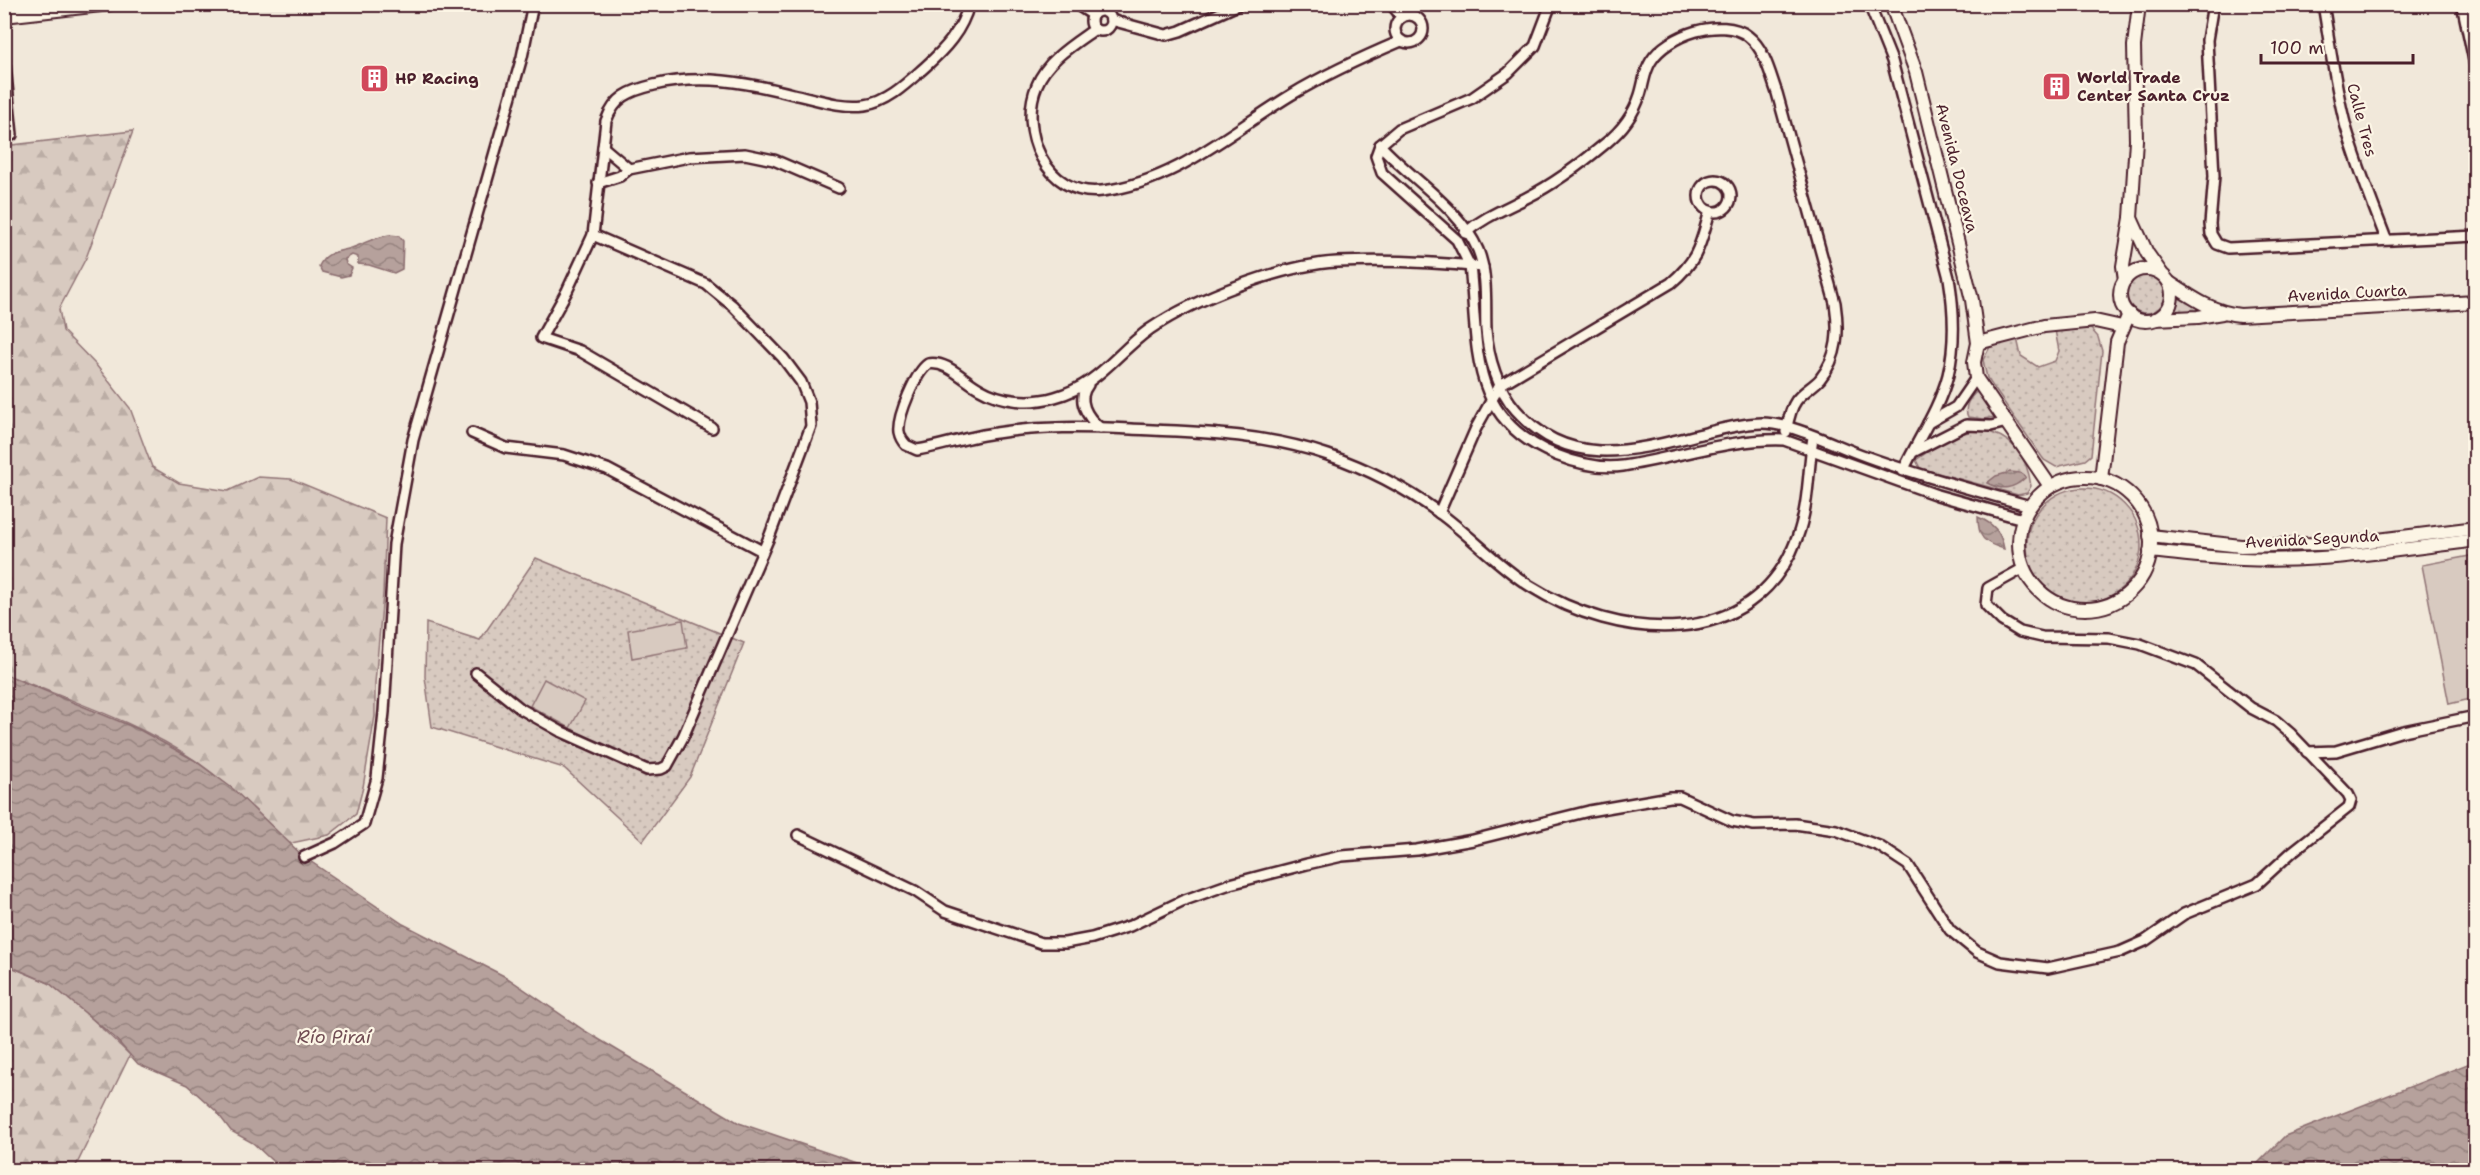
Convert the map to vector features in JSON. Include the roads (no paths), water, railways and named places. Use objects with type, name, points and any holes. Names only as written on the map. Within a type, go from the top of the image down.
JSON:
[{"type":"main road","points":[[4,16],[110,4]]},
{"type":"main road","name":"Avenida Doceava","points":[[1891,4],[1916,72],[1935,143],[1971,300],[1978,343],[1974,362],[1976,378]]},
{"type":"main road","points":[[2131,218],[2147,253],[2160,273],[2170,283],[2172,300],[2163,315],[2156,319],[2141,320],[2129,314],[2122,303],[2121,296],[2125,280],[2123,266],[2131,218],[2136,140],[2134,46],[2139,4]]},
{"type":"main road","points":[[2125,280],[2141,269],[2160,273]]},
{"type":"main road","name":"Avenida Cuarta","points":[[2170,283],[2202,304],[2222,313],[2240,315],[2475,302]]},
{"type":"main road","name":"Avenida Cuarta","points":[[2156,319],[2198,318],[2222,313]]},
{"type":"main road","points":[[2101,479],[2117,342],[2129,314]]},
{"type":"main road","points":[[1978,343],[2044,326],[2095,321],[2122,327]]},
{"type":"main road","points":[[1976,378],[2050,486]]},
{"type":"main road","points":[[2084,477],[2101,479],[2116,485],[2134,500],[2147,520],[2150,551],[2145,569],[2135,586],[2121,598],[2103,606],[2084,609],[2065,606],[2048,598],[2034,585],[2024,568],[2019,552],[2019,535],[2023,519],[2030,506],[2050,486],[2066,479],[2084,477]]},
{"type":"main road","name":"Avenida Segunda","points":[[2150,536],[2241,546],[2262,546],[2353,543],[2475,528]]},
{"type":"main road","name":"Avenida Segunda","points":[[2150,551],[2243,560],[2304,559],[2371,554],[2475,540]]},
{"type":"street","points":[[304,857],[335,843],[364,825],[377,777],[384,712],[394,543],[413,440],[522,57],[533,4]]},
{"type":"street","points":[[712,428],[580,351],[541,338],[567,291],[593,235],[606,121],[611,107],[623,96],[642,88],[682,80],[702,79],[733,81],[849,106],[878,102],[895,91],[944,50],[957,34],[969,4]]},
{"type":"street","points":[[1076,4],[1093,15],[1104,12],[1111,20],[1166,35],[1240,4]]},
{"type":"street","points":[[1391,4],[1401,16]]},
{"type":"street","points":[[1551,4],[1535,46],[1508,73],[1472,98],[1399,129],[1380,145],[1376,156],[1382,173],[1457,240],[1470,266],[1475,343],[1484,385],[1491,400],[1508,423],[1526,439],[1545,450],[1584,464],[1623,466],[1728,444],[1784,440],[1937,495],[2023,519]]},
{"type":"street","points":[[1869,4],[1892,61],[1949,278],[1953,302],[1952,353],[1948,375],[1915,451],[1898,482]]},
{"type":"street","points":[[2213,4],[2207,40],[2214,176],[2210,224],[2211,234],[2217,244],[2228,248],[2475,236]]},
{"type":"street","name":"Calle Tres","points":[[2323,4],[2334,74],[2346,127],[2386,239]]},
{"type":"street","points":[[2462,4],[2475,70]]},
{"type":"street","points":[[1093,15],[1091,23],[1095,29]]},
{"type":"street","points":[[1111,20],[1106,30],[1095,29],[1060,55],[1047,68],[1037,83],[1031,113],[1030,125],[1034,146],[1041,158],[1060,181],[1086,191],[1102,191],[1130,185],[1167,173],[1205,152],[1289,96],[1334,71],[1401,41],[1415,42],[1423,31],[1422,22],[1414,15],[1401,16]]},
{"type":"street","points":[[1401,16],[1394,29],[1401,41]]},
{"type":"street","points":[[1457,240],[1491,214],[1528,197],[1566,174],[1622,129],[1640,94],[1651,60],[1664,45],[1683,35],[1700,30],[1734,30],[1748,36],[1757,45],[1768,66],[1832,293],[1838,326],[1837,345],[1830,364],[1821,378],[1796,400],[1784,440]]},
{"type":"street","points":[[4,55],[12,135]]},
{"type":"street","points":[[1380,145],[1457,218],[1467,231],[1477,248],[1483,267],[1486,333],[1500,385],[1517,411],[1533,426],[1566,445],[1595,452],[1636,450],[1726,428],[1763,423],[1787,427],[1904,468],[2030,506]]},
{"type":"street","points":[[603,147],[629,169]]},
{"type":"street","points":[[598,183],[620,176],[629,169],[689,157],[745,154],[774,159],[839,188]]},
{"type":"street","points":[[1439,513],[1476,428],[1500,385],[1671,283],[1687,270],[1696,257],[1710,211]]},
{"type":"street","points":[[477,673],[521,709],[560,731],[647,770],[667,766],[683,737],[770,535],[811,426],[809,402],[801,382],[783,358],[755,328],[706,284],[593,235]]},
{"type":"street","points":[[1100,428],[1089,418],[1083,403],[1084,390],[1132,344],[1156,326],[1200,301],[1254,281],[1301,268],[1335,262],[1483,267]]},
{"type":"street","points":[[1090,383],[1055,397],[1026,401],[997,397],[939,363],[928,364],[917,375],[900,422],[899,432],[906,446],[917,450],[994,433],[1064,426],[1198,431],[1269,439],[1328,455],[1375,474],[1407,491],[1439,513],[1515,576],[1532,587],[1584,614],[1625,625],[1668,628],[1692,626],[1740,608],[1762,591],[1785,563],[1797,539],[1804,516],[1813,437]]},
{"type":"street","points":[[1928,423],[1956,407],[1976,378]]},
{"type":"street","points":[[1956,407],[1966,425]]},
{"type":"street","points":[[1915,451],[1966,425],[1991,426],[2007,422]]},
{"type":"street","points":[[472,433],[506,448],[564,455],[607,469],[762,550]]},
{"type":"street","points":[[798,835],[915,891],[945,911],[1041,943],[1065,943],[1092,938],[1130,926],[1182,901],[1230,884],[1307,864],[1342,856],[1417,850],[1473,840],[1589,811],[1680,797],[1732,821],[1754,825],[1795,824],[1836,830],[1879,846],[1908,866],[1950,930],[1977,952],[2000,962],[2049,968],[2120,952],[2145,941],[2184,914],[2257,884],[2292,852],[2349,807],[2348,794],[2276,721],[2251,708],[2196,665],[2140,644],[2109,638],[2042,637],[2020,632],[2002,621],[1986,605],[1988,588],[2024,568]]},
{"type":"street","points":[[2307,752],[2336,751],[2403,731],[2475,716]]},
{"type":"water","points":[[389,235],[399,236],[403,241],[402,269],[394,273],[358,264],[358,257],[352,255],[345,259],[346,264],[352,268],[349,275],[341,277],[322,272],[319,266],[331,254]]},
{"type":"water","points":[[2010,472],[2020,473],[2026,477],[2008,488],[1987,483],[1996,476]]},
{"type":"water","points":[[1978,517],[1996,529],[2004,549],[1984,539],[1979,530]]},
{"type":"water","name":"Río Piraí","points":[[4,674],[138,729],[194,760],[232,788],[304,857],[403,924],[506,977],[585,1031],[739,1123],[878,1170],[282,1170],[253,1143],[231,1131],[216,1111],[187,1085],[138,1064],[114,1037],[49,983],[5,964]]},
{"type":"water","points":[[2475,1061],[2475,1170],[2251,1170],[2285,1136]]},
{"type":"place","name":"HP Racing","points":[[374,78]]},
{"type":"place","name":"World Trade Center Santa Cruz","points":[[2056,86]]}]
